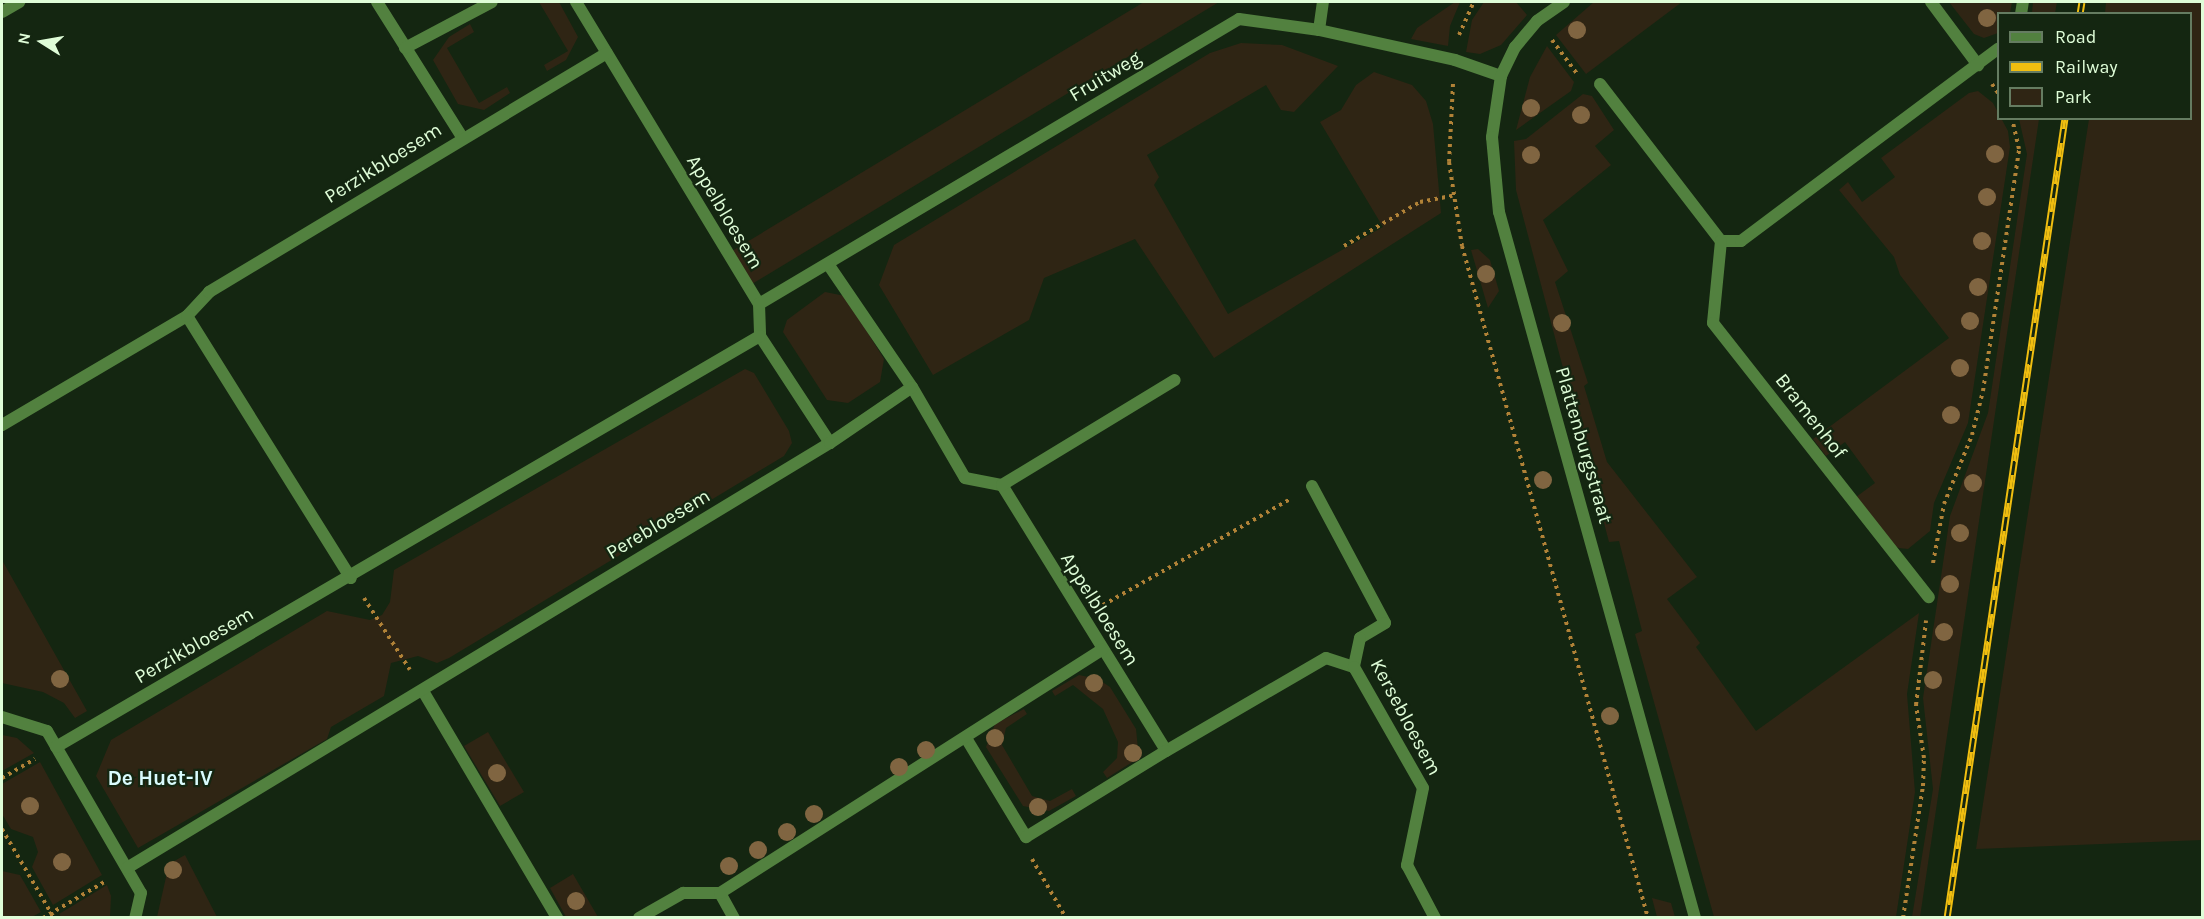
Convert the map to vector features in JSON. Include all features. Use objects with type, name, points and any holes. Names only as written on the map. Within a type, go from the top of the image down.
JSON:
[{"type":"street","points":[[2,12],[19,2]]},
{"type":"street","points":[[377,2],[462,137]]},
{"type":"street","points":[[405,48],[492,2]]},
{"type":"street","name":"Appelbloesem","points":[[576,2],[759,304]]},
{"type":"street","points":[[1319,30],[1323,2]]},
{"type":"street","name":"Plattenburgstraat","points":[[1564,2],[1537,21],[1515,46],[1501,75],[1492,137],[1499,212],[1695,918]]},
{"type":"street","points":[[1931,2],[1978,65]]},
{"type":"street","name":"Fruitweg","points":[[759,304],[1239,19],[1319,30],[1455,60],[1501,75]]},
{"type":"street","points":[[1600,84],[1721,242],[1742,241],[1997,50]]},
{"type":"street","name":"Perzikbloesem","points":[[2,424],[188,316],[209,292],[462,137],[607,53]]},
{"type":"street","name":"Bramenhof","points":[[1721,242],[1713,323],[1929,597]]},
{"type":"street","points":[[828,264],[912,387],[965,478],[1002,485],[1175,380]]},
{"type":"street","points":[[759,304],[759,336],[830,443]]},
{"type":"street","points":[[188,316],[351,578]]},
{"type":"street","name":"Perzikbloesem","points":[[56,747],[351,578],[759,336]]},
{"type":"street","name":"Perebloesem","points":[[127,868],[830,443],[912,387]]},
{"type":"street","name":"Appelbloesem","points":[[1002,485],[1166,751]]},
{"type":"street","name":"Kersebloesem","points":[[1312,486],[1385,624],[1360,638],[1354,667],[1423,788],[1407,865],[1435,918]]},
{"type":"street","points":[[639,918],[683,893],[720,893],[1102,650]]},
{"type":"street","points":[[966,738],[1026,837],[1166,751],[1326,658],[1354,667]]},
{"type":"street","points":[[423,691],[557,918]]},
{"type":"street","points":[[2,717],[47,731],[141,893],[135,918]]},
{"type":"street","points":[[720,893],[734,918]]},
{"type":"path","points":[[1474,2],[1460,26],[1455,60],[1449,162],[1452,196],[1462,246],[1648,918]]},
{"type":"path","points":[[1537,21],[1585,86],[1600,84]]},
{"type":"path","points":[[1903,918],[1923,786],[1924,758],[1916,705],[1929,597],[1944,504],[1972,435],[1983,392],[2019,149],[2012,120]]},
{"type":"path","points":[[1344,246],[1420,202],[1452,196]]},
{"type":"path","points":[[1082,617],[1312,486]]},
{"type":"path","points":[[351,578],[423,691]]},
{"type":"path","points":[[2,778],[56,747]]},
{"type":"path","points":[[2,829],[52,915]]},
{"type":"path","points":[[1026,837],[1024,846],[1066,918]]},
{"type":"path","points":[[43,918],[52,915],[127,868]]},
{"type":"green space","points":[[539,2],[559,2],[578,37],[566,60],[547,71],[544,65],[568,51]]},
{"type":"green space","points":[[1144,2],[1219,2],[747,287],[727,254]]},
{"type":"green space","points":[[1455,2],[1460,2],[1450,26],[1448,46],[1411,39],[1417,28]]},
{"type":"green space","points":[[1484,2],[1516,2],[1527,15],[1501,45],[1480,54],[1466,52],[1472,20]]},
{"type":"green space","points":[[1594,2],[1682,2],[1586,74],[1556,35]]},
{"type":"green space","points":[[1949,2],[2012,2],[2010,12],[1997,12],[1997,33],[1984,38],[1974,34]]},
{"type":"green space","points":[[2033,2],[2057,2],[2055,12],[2032,12]]},
{"type":"green space","points":[[2106,2],[2202,2],[2202,840],[1976,849],[2089,120],[2192,120],[2192,12],[2105,12]]},
{"type":"green space","points":[[470,24],[474,32],[447,48],[479,103],[507,87],[510,93],[484,110],[458,104],[433,60],[449,37]]},
{"type":"green space","points":[[1241,43],[1282,45],[1338,66],[1294,112],[1281,110],[1266,85],[1147,155],[1159,177],[1154,185],[1228,314],[1383,227],[1320,122],[1341,110],[1356,85],[1374,72],[1412,85],[1426,101],[1433,124],[1441,213],[1214,358],[1135,239],[1044,278],[1029,320],[933,375],[879,285],[894,245],[1210,53]]},
{"type":"green space","points":[[1547,46],[1574,82],[1571,91],[1516,130],[1530,77]]},
{"type":"green space","points":[[1978,91],[1993,103],[1997,110],[1997,120],[2002,120],[2008,131],[2010,147],[1968,423],[1934,503],[1930,531],[1908,549],[1899,548],[1891,544],[1856,497],[1875,483],[1845,442],[1826,456],[1813,439],[1949,338],[1900,275],[1894,257],[1839,190],[1848,182],[1862,202],[1895,177],[1881,158],[1969,93]]},
{"type":"green space","points":[[1583,94],[1592,96],[1614,130],[1595,146],[1611,165],[1543,220],[1568,271],[1555,282],[1588,383],[1584,386],[1607,462],[1697,577],[1667,599],[1700,643],[1696,647],[1756,731],[1919,613],[1907,694],[1915,792],[1896,917],[1714,917],[1635,634],[1642,631],[1619,541],[1609,542],[1516,190],[1514,141],[1526,139]]},
{"type":"green space","points":[[2019,120],[2039,120],[1920,917],[1912,917],[1933,789],[1923,698],[1950,516],[1988,413],[2027,154]]},
{"type":"green space","points":[[1478,249],[1490,260],[1499,291],[1488,308],[1471,250]]},
{"type":"green space","points":[[825,292],[845,296],[884,359],[880,382],[848,403],[827,400],[783,332],[787,320]]},
{"type":"green space","points":[[745,369],[754,373],[789,431],[792,443],[784,456],[449,658],[437,663],[418,656],[391,663],[384,696],[331,727],[327,739],[138,848],[96,776],[111,740],[327,611],[370,620],[382,615],[390,602],[394,570]]},
{"type":"green space","points":[[2,560],[87,711],[75,718],[64,703],[43,692],[2,683]]},
{"type":"green space","points":[[1079,675],[1098,679],[1110,687],[1136,729],[1138,749],[1134,761],[1107,778],[1103,772],[1117,758],[1118,742],[1103,709],[1073,685],[1055,696],[1052,691]]},
{"type":"green space","points":[[1024,709],[1027,714],[1006,728],[1002,745],[1032,796],[1050,801],[1072,789],[1076,796],[1049,811],[1023,806],[986,747],[995,724]]},
{"type":"green space","points":[[488,732],[524,792],[500,806],[464,746]]},
{"type":"green space","points":[[2,735],[17,738],[34,753],[2,771]]},
{"type":"green space","points":[[40,762],[102,875],[53,905],[32,867],[38,852],[33,837],[11,829],[2,814],[2,784]]},
{"type":"green space","points":[[185,855],[217,917],[157,917],[169,864]]},
{"type":"green space","points":[[2,871],[20,875],[41,912],[32,917],[2,917]]},
{"type":"green space","points":[[573,874],[598,917],[566,917],[550,888]]},
{"type":"green space","points":[[107,885],[111,896],[110,917],[61,917],[59,914]]},
{"type":"green space","points":[[1652,898],[1671,903],[1675,917],[1657,917]]},
{"type":"railway","points":[[2080,12],[2082,2]]},
{"type":"railway","points":[[1947,918],[2065,120]]},
{"type":"district","name":"De Huet-IV","points":[[160,778]]}]
